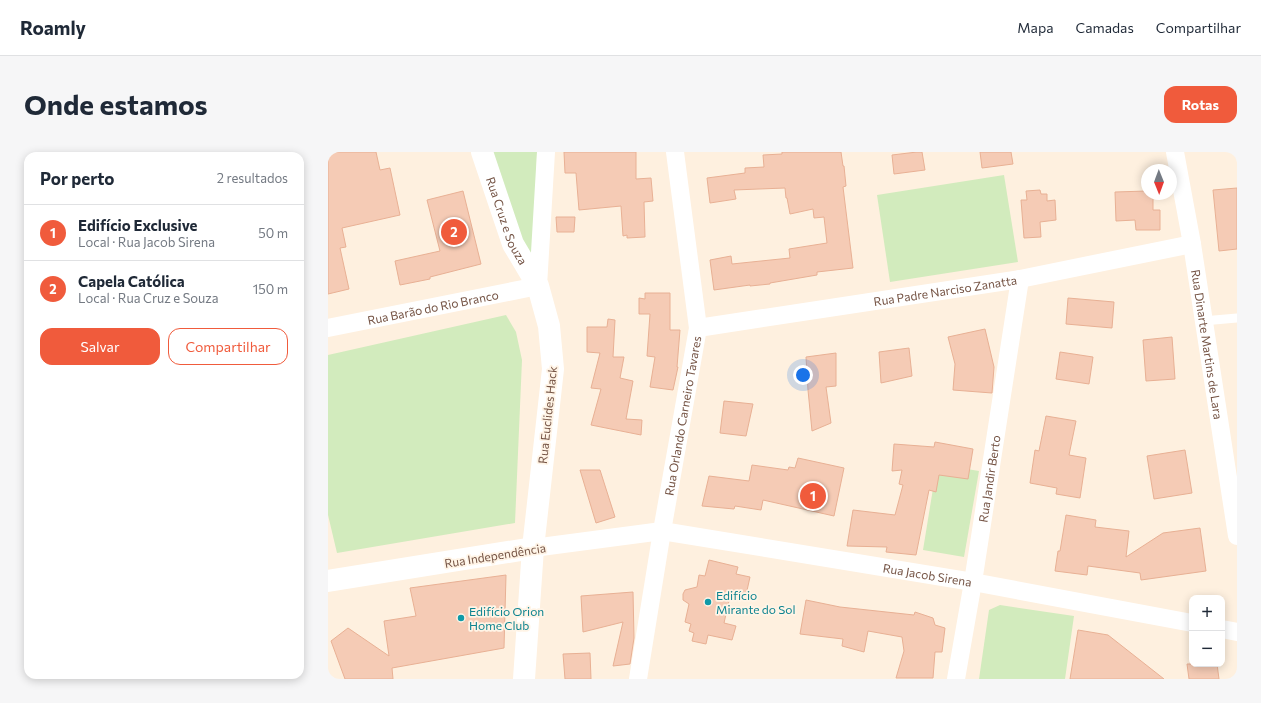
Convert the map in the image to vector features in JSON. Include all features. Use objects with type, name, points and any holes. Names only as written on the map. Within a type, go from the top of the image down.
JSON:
[{"type":"street","name":"Rua Cruz e Souza","points":[[482,152],[513,244],[538,286]]},
{"type":"street","name":"Rua Euclides Hack","points":[[524,679],[533,548],[553,369],[550,326],[538,286],[546,152]]},
{"type":"street","name":"Rua Orlando Carneiro Tavares","points":[[638,679],[662,531],[698,328],[674,152]]},
{"type":"street","name":"Rua Dinarte Martins de Lara","points":[[1175,152],[1192,244],[1237,536]]},
{"type":"street","name":"Rua Padre Narciso Zanatta","points":[[698,328],[1020,279],[1192,244]]},
{"type":"street","name":"Rua Jandir Berto","points":[[956,679],[1020,279]]},
{"type":"street","name":"Rua Barão do Rio Branco","points":[[328,328],[538,286]]},
{"type":"street","name":"Rua Jacob Sirena","points":[[662,531],[972,582],[1189,622]]},
{"type":"street","name":"Rua Independência","points":[[328,581],[533,548],[662,531]]},
{"type":"street","points":[[1225,630],[1237,632]]},
{"type":"lane","points":[[1203,320],[1237,318]]},
{"type":"green space","points":[[493,152],[537,152],[534,278]]},
{"type":"green space","points":[[1004,175],[1018,262],[890,282],[877,195]]},
{"type":"green space","points":[[506,315],[516,332],[522,360],[515,523],[337,553],[328,515],[328,355]]},
{"type":"green space","points":[[937,464],[979,471],[964,557],[923,550]]},
{"type":"green space","points":[[1000,605],[1074,616],[1065,679],[979,679],[989,610]]},
{"type":"building","points":[[328,152],[376,152],[380,170],[390,168],[400,215],[342,228],[346,247],[340,248],[349,289],[328,294]]},
{"type":"building","points":[[564,152],[636,152],[636,179],[651,178],[653,201],[644,202],[645,237],[627,238],[627,235],[623,236],[621,206],[579,210],[576,173],[565,173]]},
{"type":"building","points":[[782,152],[841,152],[846,186],[843,187],[853,268],[817,272],[817,275],[770,284],[714,290],[710,260],[731,256],[732,264],[790,258],[789,249],[827,243],[824,217],[814,218],[813,209],[790,214],[785,188],[734,190],[736,199],[710,203],[707,178],[745,173],[745,168],[764,167],[763,155],[782,154]]},
{"type":"building","points":[[922,152],[925,170],[894,174],[892,155]]},
{"type":"building","points":[[980,152],[1011,152],[1013,164],[982,168]]},
{"type":"building","points":[[1237,188],[1237,249],[1219,251],[1213,190]]},
{"type":"building","points":[[1040,190],[1041,194],[1047,194],[1047,201],[1055,200],[1056,220],[1040,222],[1041,237],[1024,238],[1021,200],[1027,200],[1026,191]]},
{"type":"building","points":[[463,191],[481,264],[430,277],[430,279],[400,285],[395,261],[440,251],[427,200]]},
{"type":"building","points":[[1141,191],[1141,200],[1153,200],[1153,210],[1160,210],[1160,230],[1136,230],[1135,220],[1116,221],[1115,192]]},
{"type":"building","points":[[556,217],[575,217],[574,232],[557,232]]},
{"type":"building","points":[[645,293],[670,293],[670,330],[680,330],[678,367],[673,390],[650,387],[655,357],[647,356],[650,314],[639,314],[639,298],[645,299]]},
{"type":"building","points":[[1068,298],[1114,302],[1112,328],[1066,324]]},
{"type":"building","points":[[608,319],[615,320],[613,357],[624,357],[620,378],[633,381],[626,419],[642,420],[641,435],[591,425],[601,389],[591,388],[600,353],[587,352],[587,327],[607,327]]},
{"type":"building","points":[[985,329],[994,367],[992,393],[953,390],[955,364],[948,337]]},
{"type":"building","points":[[1172,337],[1175,379],[1146,381],[1143,340]]},
{"type":"building","points":[[909,348],[912,376],[881,383],[879,352]]},
{"type":"building","points":[[1060,352],[1093,357],[1089,384],[1056,379]]},
{"type":"building","points":[[836,353],[836,386],[826,387],[831,423],[812,431],[806,357]]},
{"type":"building","points":[[724,401],[753,404],[746,436],[720,433]]},
{"type":"building","points":[[1046,416],[1076,421],[1069,455],[1086,458],[1080,498],[1056,494],[1057,488],[1030,483],[1035,450],[1039,451]]},
{"type":"building","points":[[935,442],[973,449],[968,479],[939,475],[936,492],[929,490],[916,555],[886,552],[887,547],[847,546],[853,510],[895,515],[903,485],[899,484],[902,470],[892,471],[894,444],[934,447]]},
{"type":"building","points":[[1185,450],[1192,493],[1154,499],[1147,456]]},
{"type":"building","points":[[798,458],[844,468],[834,516],[763,500],[761,510],[735,506],[734,509],[702,506],[709,476],[749,481],[752,465],[788,470],[789,467],[795,468]]},
{"type":"building","points":[[580,470],[600,470],[615,517],[596,523]]},
{"type":"building","points":[[1066,515],[1096,520],[1095,527],[1129,531],[1126,557],[1163,533],[1200,528],[1206,571],[1141,580],[1140,573],[1088,566],[1087,575],[1055,571]]},
{"type":"building","name":"Edifício Mirante do Sol","points":[[709,560],[738,567],[736,574],[750,577],[746,595],[731,592],[724,623],[736,626],[732,640],[708,635],[706,644],[692,641],[694,633],[689,631],[691,624],[685,622],[689,604],[683,600],[683,594],[685,590],[697,587],[699,575],[705,576]]},
{"type":"building","name":"Edifício Orion Home Club","points":[[506,575],[504,648],[392,668],[393,679],[345,679],[331,641],[348,628],[389,656],[384,621],[416,616],[410,588]]},
{"type":"building","points":[[633,592],[634,638],[630,664],[613,666],[623,622],[583,632],[581,596]]},
{"type":"building","points":[[806,600],[840,607],[914,615],[915,612],[933,618],[935,625],[945,628],[942,652],[935,652],[933,678],[896,678],[904,651],[902,637],[868,631],[864,652],[842,646],[843,639],[800,634]]},
{"type":"building","points":[[1078,630],[1108,635],[1164,679],[1070,679]]},
{"type":"building","points":[[590,653],[591,679],[565,679],[563,654]]},
{"type":"building","points":[[1187,664],[1189,664],[1189,667],[1217,667],[1219,679],[1189,679]]},
{"type":"place","name":"Capela Católica","points":[[454,232]]},
{"type":"place","name":"Edifício Exclusive","points":[[813,496]]},
{"type":"place","name":"Edifício Mirante do Sol","points":[[708,602]]},
{"type":"place","name":"Edifício Orion Home Club","points":[[461,618]]}]
